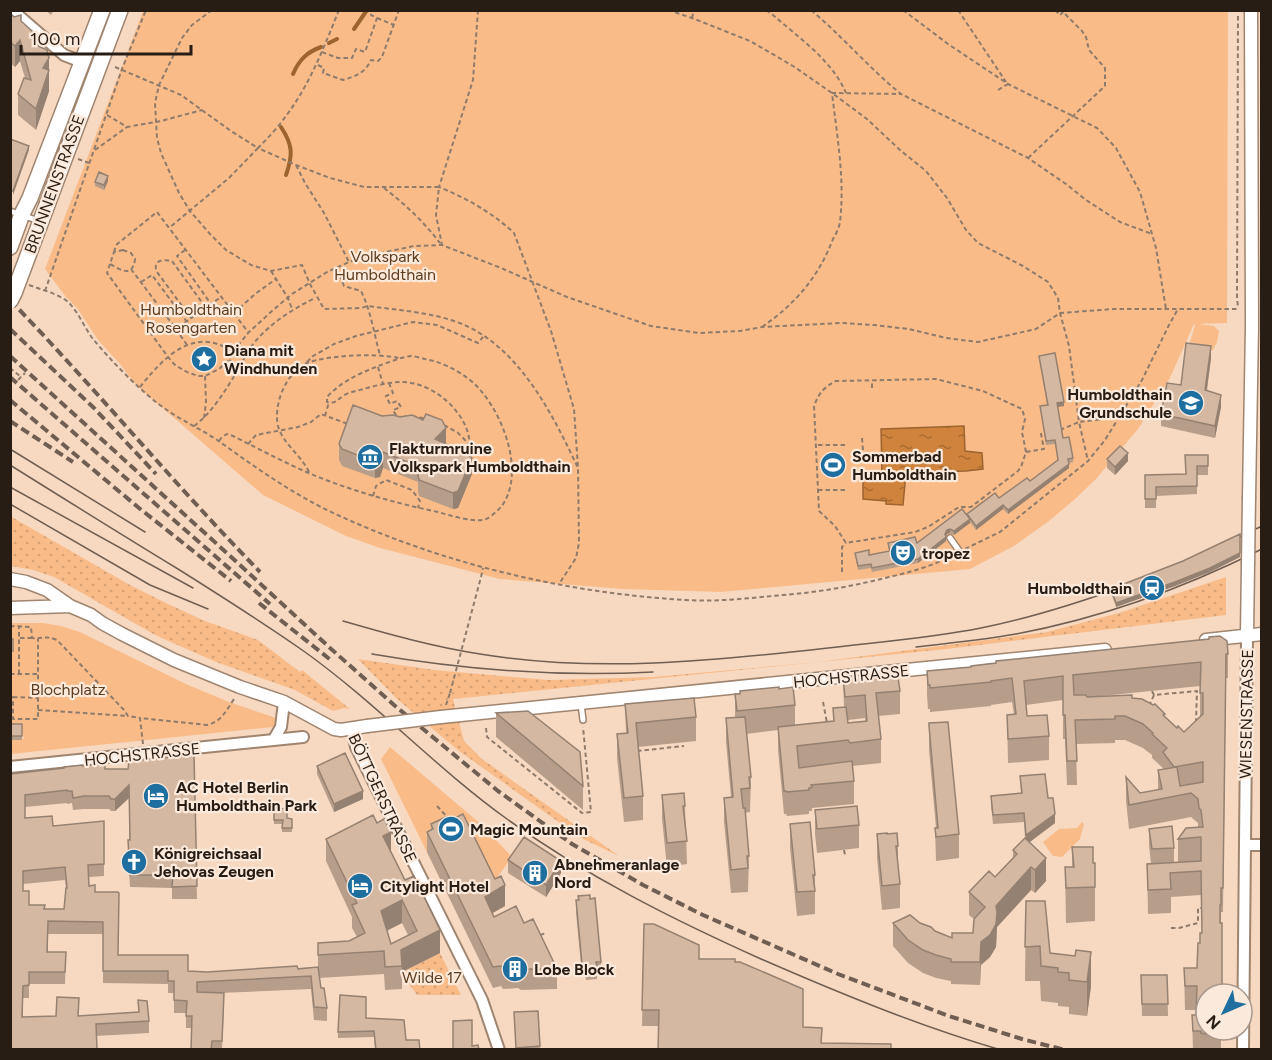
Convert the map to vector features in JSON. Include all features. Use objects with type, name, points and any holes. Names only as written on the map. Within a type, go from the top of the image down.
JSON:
[{"type":"main road","name":"BRUNNENSTRASSE","points":[[14,292],[120,10]]},
{"type":"main road","name":"BRUNNENSTRASSE","points":[[10,247],[16,212],[30,198],[100,17]]},
{"type":"main road","points":[[100,17],[113,28]]},
{"type":"main road","points":[[82,63],[97,68]]},
{"type":"street","points":[[12,10],[64,56],[82,63]]},
{"type":"street","name":"WIESENSTRASSE","points":[[1243,1050],[1249,497],[1256,306],[1251,10]]},
{"type":"street","name":"BÖTTGERSTRASSE","points":[[10,579],[26,582],[46,590],[70,606],[174,660],[284,702],[334,729],[352,729],[356,747],[482,1000],[499,1050]]},
{"type":"street","name":"BÖTTGERSTRASSE","points":[[10,608],[70,606]]},
{"type":"street","points":[[1195,641],[1262,634]]},
{"type":"street","name":"HOCHSTRASSE","points":[[352,729],[441,717],[1116,648]]},
{"type":"street","points":[[274,739],[281,727],[284,702]]},
{"type":"street","name":"HOCHSTRASSE","points":[[10,767],[303,737]]},
{"type":"street","points":[[1245,845],[1262,845]]},
{"type":"lane","points":[[16,212],[41,221]]},
{"type":"lane","points":[[950,538],[960,552]]},
{"type":"lane","points":[[581,703],[583,720]]},
{"type":"path","points":[[45,291],[122,69],[146,10]]},
{"type":"path","points":[[212,10],[192,25],[182,38],[159,85],[155,103],[157,138],[164,162],[190,211],[226,250],[251,265],[271,271],[302,265],[324,309],[368,306],[439,318],[456,322],[494,342],[528,380],[545,404],[561,431],[578,468]]},
{"type":"path","points":[[169,228],[229,178],[287,116],[317,64],[339,10]]},
{"type":"path","points":[[373,10],[371,15],[394,25]]},
{"type":"path","points":[[317,64],[324,68],[323,73],[343,80],[360,74],[371,60],[378,61],[382,57],[399,10]]},
{"type":"path","points":[[442,245],[436,214],[439,187],[472,80],[478,10]]},
{"type":"path","points":[[669,10],[750,40],[793,66],[867,118],[926,171],[947,198],[966,230],[978,243],[1023,266],[1048,282],[1058,298],[1069,346],[1079,422],[1088,460]]},
{"type":"path","points":[[692,18],[694,10]]},
{"type":"path","points":[[766,10],[822,59],[841,81],[846,93]]},
{"type":"path","points":[[811,10],[901,94],[1028,158],[1120,222],[1152,234]]},
{"type":"path","points":[[903,10],[948,44],[1008,84],[1097,128],[1116,148],[1140,192],[1152,234],[1166,309]]},
{"type":"path","points":[[958,10],[1008,84]]},
{"type":"path","points":[[1028,158],[1105,87],[1105,68],[1089,50],[1086,37],[1064,11],[1060,15],[1055,10]]},
{"type":"path","points":[[1238,10],[1237,297],[1239,309]]},
{"type":"path","points":[[322,52],[338,58],[352,58],[356,49],[365,52],[378,18]]},
{"type":"path","points":[[115,67],[182,95],[258,148],[287,161],[330,178],[364,187],[439,187],[460,196],[495,217],[514,233],[551,331],[574,409],[579,543],[576,558],[559,584]]},
{"type":"path","points":[[998,90],[1008,84]]},
{"type":"path","points":[[832,93],[901,94]]},
{"type":"path","points":[[762,327],[783,312],[815,276],[839,224],[841,163],[832,93]]},
{"type":"path","points":[[94,151],[127,127],[202,110]]},
{"type":"path","points":[[106,115],[127,127]]},
{"type":"path","points":[[78,159],[90,163]]},
{"type":"path","points":[[295,164],[349,262]]},
{"type":"path","points":[[383,187],[406,205],[442,245]]},
{"type":"path","points":[[248,333],[157,212],[116,245],[107,273],[175,365],[198,376],[205,376],[219,369],[229,360],[248,333],[288,298],[327,272],[349,262],[382,252],[414,246],[442,245],[471,255],[567,297],[651,326],[699,333],[842,323],[909,329],[946,338],[978,342],[1036,329],[1060,314],[1114,309],[1231,309]]},
{"type":"path","points":[[110,264],[121,271],[131,269],[135,263],[134,255],[127,250],[114,252]]},
{"type":"path","points":[[185,250],[177,256],[212,304]]},
{"type":"path","points":[[191,318],[158,272],[156,268],[159,261],[166,259],[171,261],[206,308]]},
{"type":"path","points":[[337,268],[344,285],[361,291],[368,306],[373,331],[384,364]]},
{"type":"path","points":[[131,269],[187,345]]},
{"type":"path","points":[[271,271],[288,298],[292,309]]},
{"type":"path","points":[[141,282],[152,275],[187,322]]},
{"type":"path","points":[[234,313],[276,279]]},
{"type":"path","points":[[14,292],[45,291],[66,301],[105,352],[163,408],[327,510],[384,534],[483,568],[520,578],[618,594],[688,600],[739,599],[852,587],[943,561],[1000,532],[1088,460],[1105,440],[1142,380],[1178,309]]},
{"type":"path","points":[[176,329],[221,297]]},
{"type":"path","points":[[194,426],[203,420],[250,348],[268,328],[292,309],[316,297]]},
{"type":"path","points":[[437,325],[439,318]]},
{"type":"path","points":[[310,473],[280,430],[277,408],[284,387],[295,372],[313,356],[334,344],[356,336],[413,322],[437,325],[478,343],[483,336]]},
{"type":"path","points":[[140,387],[168,357],[187,345],[210,342],[233,352]]},
{"type":"path","points":[[305,364],[316,360],[351,356],[382,355],[402,358]]},
{"type":"path","points":[[219,441],[227,434],[310,473],[373,496],[418,508],[482,520],[492,515],[504,502],[513,466],[506,435],[485,396],[471,381],[452,368],[432,360],[412,356],[378,366],[343,382],[327,397],[327,402],[329,402],[325,416]]},
{"type":"path","points":[[229,360],[239,368]]},
{"type":"path","points":[[378,366],[383,384]]},
{"type":"path","points":[[10,368],[21,377]]},
{"type":"path","points":[[18,380],[25,373]]},
{"type":"path","points":[[203,420],[206,402],[205,376]]},
{"type":"path","points":[[842,572],[842,547],[846,543],[915,532],[928,527],[959,507],[971,507],[1018,471],[1026,452],[1022,432],[1025,419],[1022,409],[983,391],[936,379],[836,381],[825,387],[818,395],[814,406],[819,511],[835,526],[846,543]]},
{"type":"path","points":[[872,381],[872,388]]},
{"type":"path","points":[[329,402],[338,401],[344,395],[389,383],[404,382],[434,391],[456,411],[465,425],[471,463]]},
{"type":"path","points":[[389,383],[393,393],[386,396],[390,404],[397,401],[401,407],[393,410],[397,417]]},
{"type":"path","points":[[248,444],[255,435],[305,424],[321,414],[352,426]]},
{"type":"path","points":[[390,420],[412,416],[431,420]]},
{"type":"path","points":[[1060,430],[1079,422],[1119,417]]},
{"type":"path","points":[[439,423],[458,433],[470,446]]},
{"type":"path","points":[[1026,452],[1044,449],[1041,434],[1044,433]]},
{"type":"path","points":[[862,438],[863,450]]},
{"type":"path","points":[[816,445],[845,445]]},
{"type":"path","points":[[373,496],[376,486],[386,480],[412,490],[420,501],[418,508]]},
{"type":"path","points":[[818,490],[845,490]]},
{"type":"path","points":[[922,561],[924,568]]},
{"type":"path","points":[[446,705],[483,568]]},
{"type":"path","points":[[10,626],[31,627],[32,639]]},
{"type":"path","points":[[19,626],[19,674]]},
{"type":"path","points":[[19,638],[51,637],[57,640],[128,716]]},
{"type":"path","points":[[38,639],[38,675],[38,698],[38,719],[13,719],[12,698],[38,698]]},
{"type":"path","points":[[10,674],[38,675]]},
{"type":"path","points":[[1147,712],[1154,695],[1152,691]]},
{"type":"path","points":[[1154,695],[1197,691],[1196,729]]},
{"type":"path","points":[[38,710],[128,716],[207,726],[221,719],[234,699]]},
{"type":"path","points":[[823,702],[827,725]]},
{"type":"path","points":[[140,718],[143,748]]},
{"type":"path","points":[[486,728],[487,737],[582,813],[591,812],[583,720]]},
{"type":"path","points":[[637,751],[684,746]]},
{"type":"path","points":[[437,806],[452,822]]},
{"type":"path","points":[[1171,928],[1198,923],[1198,908],[1201,908]]},
{"type":"path","points":[[538,935],[546,933]]},
{"type":"green space","name":"Volkspark Humboldthain","points":[[143,11],[1228,11],[1227,323],[1199,324],[1214,326],[1219,331],[1213,350],[1202,353],[1188,349],[1194,324],[1170,378],[1138,429],[1096,479],[1049,521],[1014,546],[970,569],[721,592],[622,589],[500,579],[380,548],[346,536],[263,495],[136,385],[98,340],[77,308],[45,269]]},
{"type":"green space","points":[[10,516],[130,585],[166,603],[205,621],[258,640],[300,672],[302,670],[350,709],[333,711],[295,690],[216,662],[155,635],[54,577],[11,566]]},
{"type":"green space","points":[[1226,577],[1226,615],[947,649],[453,699],[464,741],[482,759],[619,856],[581,838],[459,751],[397,699],[358,659],[435,670],[548,680],[654,677],[818,662],[1047,632],[1119,613]]},
{"type":"green space","name":"Blochplatz","points":[[11,623],[43,623],[80,632],[186,684],[276,718],[276,724],[274,727],[11,754],[11,740],[23,739],[24,736],[22,736],[22,728],[11,728]]},
{"type":"green space","name":"Magic Mountain","points":[[390,747],[482,825],[512,857],[494,882],[459,917],[381,759]]},
{"type":"green space","points":[[1082,822],[1084,824],[1080,839],[1062,857],[1053,856],[1043,842],[1059,829],[1077,828]]},
{"type":"green space","name":"Wilde 17","points":[[440,953],[461,995],[417,995],[401,973]]},
{"type":"water","points":[[964,426],[965,451],[982,453],[983,469],[906,473],[903,505],[863,499],[863,479],[882,476],[881,429]]},
{"type":"building","points":[[10,13],[14,17],[21,15],[21,21],[41,39],[36,45],[47,50],[49,58],[43,68],[49,70],[36,109],[18,94],[24,78],[31,80],[20,40],[15,46],[10,42]]},
{"type":"building","points":[[10,139],[29,146],[13,191],[10,191]]},
{"type":"building","points":[[99,172],[108,176],[104,185],[95,182]]},
{"type":"building","points":[[1186,343],[1211,346],[1205,390],[1221,395],[1215,426],[1161,414],[1167,383],[1181,385]]},
{"type":"building","points":[[1055,353],[1064,402],[1057,403],[1063,438],[1069,437],[1073,458],[1068,459],[1069,464],[1008,510],[1003,505],[976,526],[967,514],[995,493],[999,498],[1027,478],[1030,481],[1058,460],[1055,440],[1046,441],[1040,406],[1048,405],[1039,356]]},
{"type":"building","points":[[353,405],[382,416],[412,415],[423,420],[426,414],[442,420],[446,428],[435,439],[472,458],[458,491],[453,493],[419,480],[420,467],[383,452],[380,461],[375,462],[342,449],[339,444]]},
{"type":"building","points":[[1120,446],[1128,453],[1115,467],[1107,459]]},
{"type":"building","points":[[1185,455],[1208,455],[1208,466],[1197,466],[1197,486],[1156,487],[1156,499],[1145,499],[1145,475],[1186,474]]},
{"type":"building","points":[[962,509],[970,519],[954,531],[947,530],[946,537],[918,559],[872,568],[871,564],[858,566],[855,553],[869,550],[869,555],[890,551],[888,543],[915,537],[917,543]]},
{"type":"building","points":[[1240,534],[1240,553],[1210,568],[1116,603],[1111,589],[1183,561]]},
{"type":"building","points":[[1220,636],[1227,641],[1228,654],[1226,654],[1223,888],[1221,888],[1220,905],[1222,982],[1194,982],[1194,986],[1185,986],[1184,968],[1197,968],[1198,943],[1200,943],[1200,933],[1202,933],[1201,871],[1170,873],[1171,889],[1148,890],[1147,864],[1201,861],[1201,837],[1178,839],[1186,828],[1203,827],[1198,799],[1191,793],[1129,805],[1126,777],[1140,793],[1162,789],[1158,770],[1177,767],[1180,786],[1203,782],[1203,762],[1174,767],[1163,752],[1167,748],[1153,733],[1143,724],[1125,716],[1115,716],[1115,719],[1075,720],[1077,761],[1067,761],[1065,715],[1063,715],[1063,676],[1024,681],[1027,716],[1047,715],[1049,736],[1008,739],[1007,715],[1016,714],[1012,678],[930,688],[927,671],[971,667],[996,663],[996,661],[1209,639],[1209,637]],"holes":[[[1201,662],[1200,693],[1203,693],[1203,714],[1184,732],[1163,715],[1165,714],[1155,704],[1132,698],[1132,695],[1087,697],[1086,695],[1074,695],[1073,675]]]},
{"type":"building","points":[[10,638],[13,639],[13,651],[10,651]]},
{"type":"building","points":[[897,671],[900,691],[876,693],[881,739],[797,746],[799,768],[852,761],[854,781],[811,785],[809,790],[784,791],[778,727],[834,721],[833,708],[846,707],[848,723],[867,721],[865,695],[845,697],[843,677]]},
{"type":"building","points":[[779,687],[779,689],[793,687],[795,705],[737,711],[735,694],[740,694],[740,691]]},
{"type":"building","points":[[694,698],[696,717],[636,723],[643,796],[624,798],[617,734],[628,733],[625,704]]},
{"type":"building","points":[[528,711],[580,752],[583,786],[496,713]]},
{"type":"building","points":[[745,717],[751,777],[749,777],[750,788],[741,789],[743,808],[745,808],[748,868],[731,870],[724,798],[733,797],[726,718]]},
{"type":"building","points":[[948,722],[959,834],[936,837],[935,828],[938,828],[929,723]]},
{"type":"building","points":[[10,724],[22,724],[22,736],[10,736]]},
{"type":"building","points":[[345,753],[363,791],[334,804],[317,766]]},
{"type":"building","points":[[194,755],[197,886],[172,887],[173,875],[130,875],[129,785],[115,799],[109,796],[73,798],[72,791],[67,790],[25,795],[25,818],[52,816],[53,826],[104,821],[104,864],[88,865],[89,886],[95,885],[95,892],[119,893],[118,955],[188,955],[188,971],[318,967],[327,1008],[314,1007],[311,976],[197,982],[197,992],[224,993],[222,1041],[212,1041],[211,1050],[191,1050],[192,1016],[186,1016],[187,1001],[174,1000],[174,981],[168,981],[168,971],[103,971],[103,922],[48,921],[47,952],[66,952],[65,972],[29,972],[29,985],[23,986],[22,1017],[56,1016],[57,997],[79,998],[78,1016],[139,1012],[138,1000],[147,1001],[149,1021],[96,1024],[97,1050],[10,1050],[10,774],[105,764],[105,769],[128,769],[129,761]],"holes":[[[65,867],[67,888],[64,909],[44,909],[45,905],[29,905],[29,891],[23,891],[23,871]]]},
{"type":"building","points":[[1045,774],[1048,798],[1053,798],[1055,814],[1026,835],[1024,813],[993,815],[991,796],[1022,793],[1020,776]]},
{"type":"building","points":[[684,793],[685,806],[683,806],[687,841],[667,843],[662,795]]},
{"type":"building","points":[[857,806],[859,825],[817,829],[815,810]]},
{"type":"building","points":[[274,808],[287,809],[287,818],[292,819],[292,828],[282,828],[283,820],[274,820]]},
{"type":"building","points":[[463,814],[495,879],[501,876],[505,885],[485,897],[494,917],[516,906],[524,923],[533,919],[557,969],[493,967],[427,832],[433,829],[431,824],[446,817],[449,821]]},
{"type":"building","points":[[373,815],[377,823],[384,819],[391,832],[383,836],[405,880],[414,876],[440,930],[401,950],[402,966],[385,967],[384,951],[318,955],[318,943],[349,941],[365,933],[352,905],[357,903],[326,839]],"holes":[[[402,900],[417,931],[391,944],[381,911]]]},
{"type":"building","points":[[810,822],[815,891],[797,892],[790,824]]},
{"type":"building","points":[[1172,826],[1174,848],[1152,849],[1149,829]]},
{"type":"building","points":[[897,833],[900,884],[882,886],[877,834]]},
{"type":"building","points":[[524,837],[561,861],[546,885],[508,860]]},
{"type":"building","points":[[1025,838],[1046,858],[1035,870],[1031,867],[996,906],[996,924],[990,935],[981,942],[980,962],[951,962],[951,959],[923,950],[908,940],[893,923],[910,915],[920,923],[952,938],[952,933],[973,933],[974,919],[985,907],[969,892],[989,871],[995,877],[1017,854],[1013,850]]},
{"type":"building","points":[[1072,847],[1093,847],[1095,887],[1066,888],[1065,867],[1074,867]]},
{"type":"building","points":[[590,895],[590,899],[595,898],[601,962],[596,962],[597,967],[586,968],[585,963],[582,964],[576,900],[579,900],[578,896]]},
{"type":"building","points":[[1026,901],[1045,901],[1050,953],[1075,956],[1076,950],[1091,952],[1087,982],[1069,980],[1069,973],[1058,972],[1058,968],[1041,966],[1040,946],[1025,947]]},
{"type":"building","points":[[644,924],[654,924],[699,945],[699,959],[735,959],[735,962],[740,962],[803,989],[803,1027],[822,1028],[821,1043],[891,1044],[891,1050],[658,1050],[659,1010],[642,1010]]},
{"type":"building","points":[[1141,975],[1167,975],[1168,1004],[1142,1004]]},
{"type":"building","points":[[340,995],[366,997],[366,1018],[404,1020],[406,1040],[419,1040],[420,1050],[376,1050],[374,1031],[338,1032]]},
{"type":"building","points":[[538,1011],[540,1046],[516,1048],[514,1012]]},
{"type":"building","points":[[1192,1015],[1194,1015],[1194,1031],[1193,1031]]},
{"type":"building","points":[[472,1020],[472,1046],[478,1045],[479,1050],[453,1050],[453,1021]]},
{"type":"waterway","points":[[354,29],[367,10]]},
{"type":"waterway","points":[[329,43],[337,39]]},
{"type":"waterway","points":[[293,74],[304,57],[321,47]]},
{"type":"waterway","points":[[281,127],[291,150],[286,175]]},
{"type":"tram line","points":[[10,449],[145,532]]},
{"type":"tram line","points":[[10,465],[210,589],[305,652],[357,692],[455,779],[507,819],[599,878],[695,928],[790,972],[910,1020],[1001,1050]]},
{"type":"tram line","points":[[10,487],[193,588]]},
{"type":"tram line","points":[[10,504],[150,585],[208,609]]},
{"type":"tram line","points":[[1225,544],[1262,526]]},
{"type":"tram line","points":[[916,647],[1004,636],[1080,619],[1173,589],[1262,549]]},
{"type":"tram line","points":[[343,621],[428,644],[524,660],[610,664],[698,661],[904,640],[962,631],[1037,614],[1128,585]]},
{"type":"tram line","points":[[372,654],[512,671],[583,674],[653,672]]},
{"type":"railway","points":[[10,300],[260,572]]},
{"type":"railway","points":[[10,329],[94,408],[156,474]]},
{"type":"railway","points":[[10,356],[394,705],[498,791],[572,844],[643,885],[703,915],[838,974],[949,1016],[1065,1050]]},
{"type":"railway","points":[[10,377],[270,604]]},
{"type":"railway","points":[[10,400],[139,508],[231,581]]},
{"type":"railway","points":[[10,421],[73,462]]},
{"type":"railway","points":[[259,603],[332,661]]},
{"type":"place","name":"Diana mit Windhunden","points":[[204,359]]},
{"type":"place","name":"Humboldthain Grundschule","points":[[1191,403]]},
{"type":"place","name":"Flakturmruine Volkspark Humboldthain","points":[[370,457]]},
{"type":"place","name":"Sommerbad Humboldthain","points":[[833,465]]},
{"type":"place","name":"tropez","points":[[903,553]]},
{"type":"place","name":"Humboldthain","points":[[1152,588]]},
{"type":"place","name":"AC Hotel Berlin Humboldthain Park","points":[[156,796]]},
{"type":"place","name":"Magic Mountain","points":[[451,829]]},
{"type":"place","name":"Königreichsaal Jehovas Zeugen","points":[[134,862]]},
{"type":"place","name":"Abnehmeranlage Nord","points":[[535,873]]},
{"type":"place","name":"Citylight Hotel","points":[[360,886]]},
{"type":"place","name":"Lobe Block","points":[[515,969]]},
{"type":"park label","name":"Humboldthain Rosengarten","points":[[191,318]]}]
